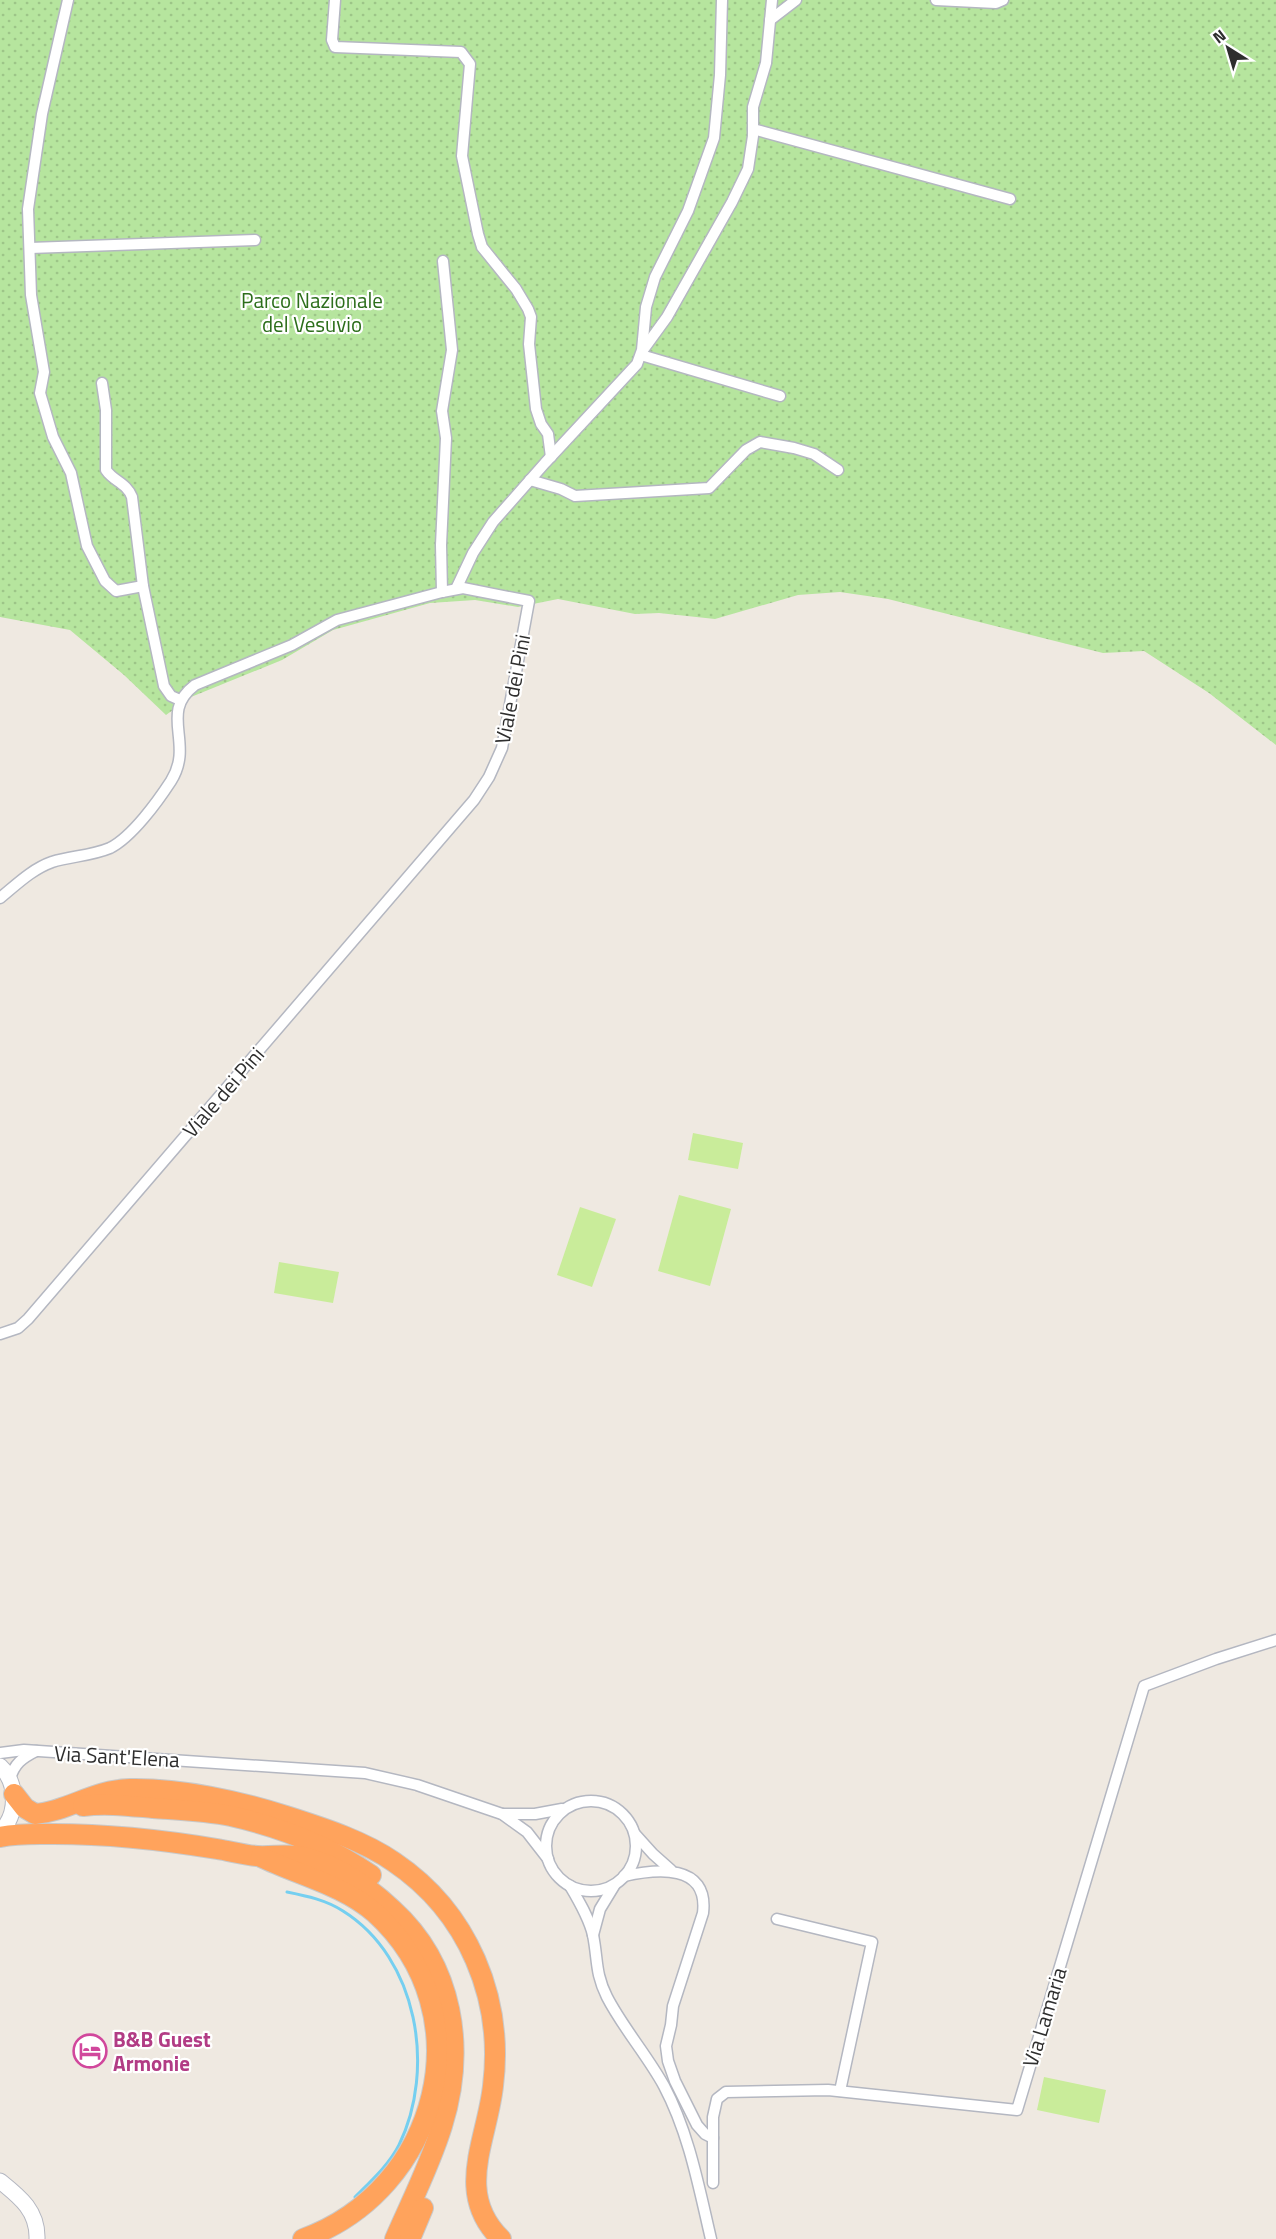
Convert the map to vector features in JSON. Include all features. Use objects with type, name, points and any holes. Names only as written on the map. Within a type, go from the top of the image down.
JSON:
[{"type":"highway","points":[[12,1787],[25,1808],[35,1814],[101,1804],[206,1812],[261,1825],[316,1844],[347,1860],[395,1894],[424,1924],[445,1955],[459,1992],[467,2032],[467,2064],[459,2117],[410,2239]]},
{"type":"highway","points":[[60,1809],[103,1792],[133,1789],[177,1793],[248,1805],[307,1823],[357,1842],[393,1861],[422,1883],[451,1916],[465,1937],[477,1959],[492,2010],[495,2034],[493,2086],[476,2174],[476,2189],[477,2203],[483,2218],[501,2239]]},
{"type":"highway","points":[[0,1837],[19,1834],[101,1834],[167,1841],[258,1856],[354,1898],[375,1913],[403,1947],[423,1984],[435,2026],[436,2066],[429,2106],[417,2140],[383,2189],[368,2203],[337,2224],[303,2239]]},
{"type":"highway","points":[[258,1856],[281,1854],[305,1857],[331,1867],[367,1888],[402,1917],[415,1933],[427,1951],[444,1986],[451,2010],[454,2037],[452,2086],[442,2128],[395,2239]]},
{"type":"main road","points":[[0,1766],[12,1787],[13,1808],[10,1818],[0,1832]]},
{"type":"main road","points":[[0,2181],[30,2209],[35,2221],[37,2239]]},
{"type":"street","points":[[68,0],[42,114],[28,209],[31,295],[44,372],[40,393],[53,437],[71,473],[87,546],[105,581],[112,589],[142,586]]},
{"type":"street","points":[[335,0],[332,40],[335,47],[339,49],[461,52],[470,64],[462,156],[482,248],[516,289],[531,316],[529,344],[536,409],[541,424],[548,434],[550,457]]},
{"type":"street","points":[[642,353],[646,307],[655,277],[688,211],[714,138],[722,52],[722,0]]},
{"type":"street","points":[[456,590],[473,553],[488,530],[550,457],[637,364],[642,353],[668,317],[732,202],[748,169],[753,107],[766,63],[772,0]]},
{"type":"street","points":[[770,20],[796,0]]},
{"type":"street","points":[[936,0],[996,3],[1003,0]]},
{"type":"street","points":[[753,129],[1010,199]]},
{"type":"street","points":[[30,248],[255,240]]},
{"type":"street","points":[[442,592],[441,545],[446,438],[442,411],[452,351],[443,261]]},
{"type":"street","points":[[642,353],[780,396]]},
{"type":"street","points":[[0,898],[40,867],[53,862],[94,854],[112,847],[147,813],[170,782],[180,763],[177,710],[180,700],[171,696],[164,686],[142,586],[132,497],[125,486],[110,476],[106,470],[106,410],[102,383]]},
{"type":"street","points":[[530,480],[561,489],[575,496],[709,488],[746,450],[760,442],[814,454],[838,470]]},
{"type":"street","name":"Viale dei Pini","points":[[0,1334],[18,1328],[28,1319],[474,800],[489,777],[502,748],[529,601],[463,588],[337,620],[292,645],[195,685],[180,700]]},
{"type":"street","name":"Via Lamaria","points":[[712,2183],[713,2117],[717,2099],[726,2092],[741,2090],[840,2091],[1017,2110],[1144,1686],[1216,1659],[1276,1640]]},
{"type":"street","name":"Via Sant'Elena","points":[[12,1787],[12,1768],[20,1760],[36,1751]]},
{"type":"street","name":"Via Sant'Elena","points":[[0,1752],[36,1751],[198,1760],[365,1773],[417,1785],[502,1814]]},
{"type":"street","points":[[502,1814],[551,1813],[579,1802],[602,1802],[622,1813],[634,1833],[671,1870]]},
{"type":"street","points":[[548,1859],[547,1835],[559,1815],[568,1807]]},
{"type":"street","points":[[502,1814],[527,1832],[560,1879],[581,1890],[593,1891],[620,1880],[671,1870],[682,1873],[696,1884],[705,1904],[673,2006],[666,2046],[668,2061],[697,2125],[705,2134],[713,2138]]},
{"type":"street","points":[[593,1935],[600,1909],[631,1867],[635,1856],[634,1833]]},
{"type":"street","points":[[570,1886],[593,1935],[597,1971],[607,1997],[649,2061],[673,2106],[692,2163],[711,2239]]},
{"type":"street","points":[[777,1919],[872,1942],[840,2091]]},
{"type":"green space","name":"Parco Nazionale del Vesuvio","points":[[0,0],[1276,0],[1276,745],[1209,693],[1144,651],[1103,653],[888,599],[840,592],[798,595],[715,619],[659,613],[635,614],[558,599],[518,607],[475,600],[430,603],[333,630],[282,660],[191,697],[166,715],[124,675],[70,630],[0,617]]},
{"type":"green space","points":[[693,1133],[743,1143],[738,1169],[688,1160]]},
{"type":"green space","points":[[679,1195],[731,1209],[710,1286],[658,1271]]},
{"type":"green space","points":[[580,1207],[616,1219],[592,1287],[557,1275]]},
{"type":"green space","points":[[279,1262],[339,1272],[333,1303],[274,1293]]},
{"type":"green space","points":[[1044,2077],[1106,2090],[1099,2123],[1037,2110]]},
{"type":"waterway","points":[[287,1892],[330,1904],[343,1911],[368,1931],[389,1957],[403,1986],[413,2017],[417,2050],[416,2083],[410,2115],[395,2152],[379,2173],[355,2197]]},
{"type":"place","name":"B&B Guest Armonie","points":[[90,2051]]}]
